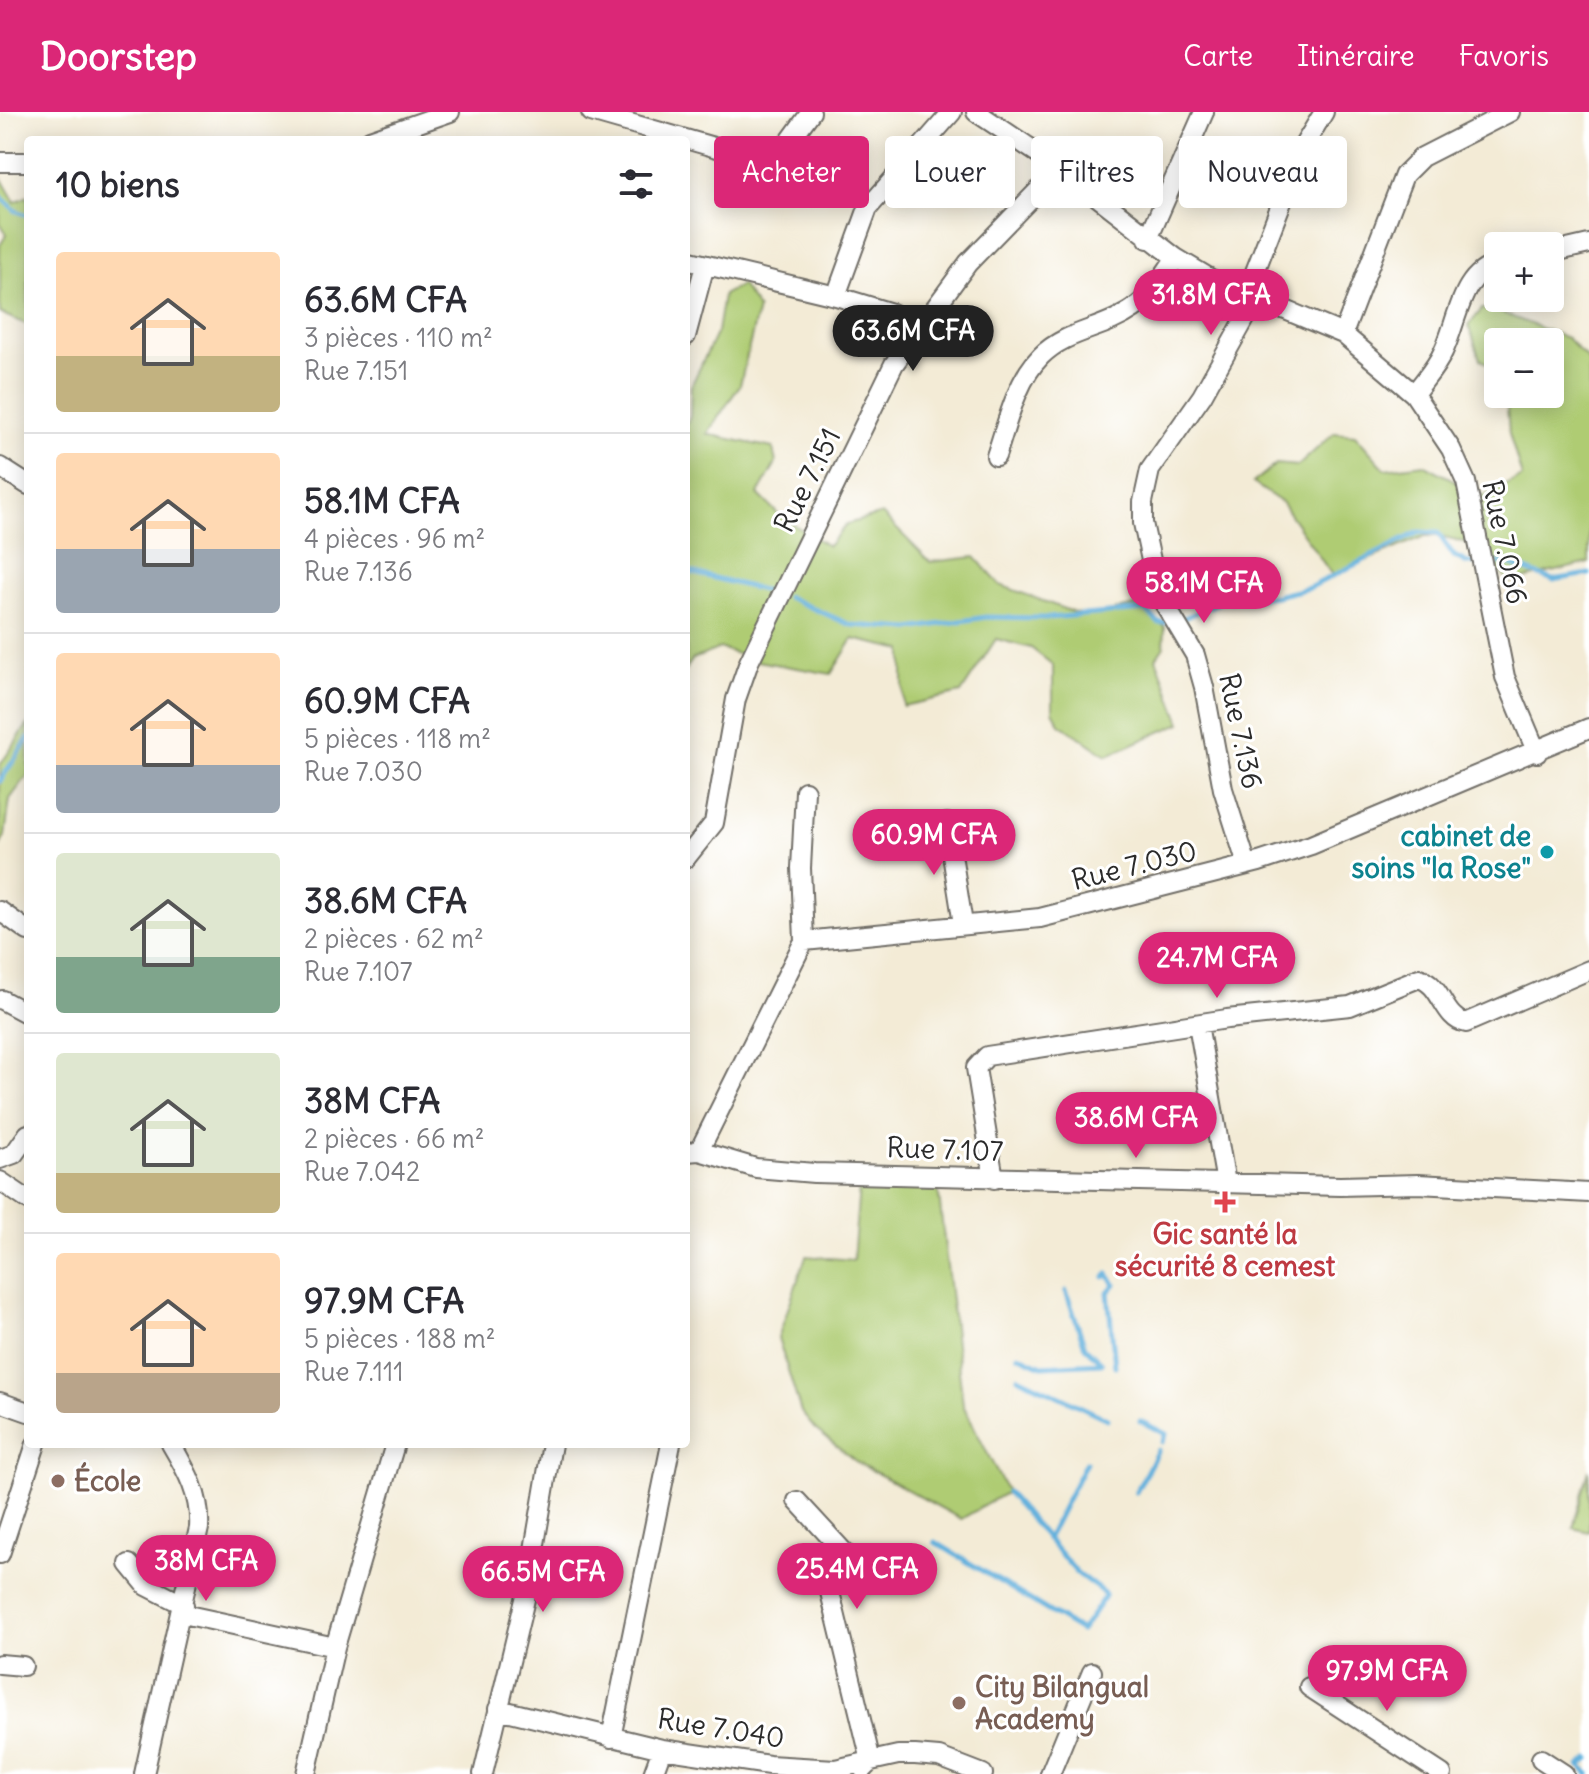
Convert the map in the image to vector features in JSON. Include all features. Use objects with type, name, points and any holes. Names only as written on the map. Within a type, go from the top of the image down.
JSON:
[{"type":"street","points":[[385,136],[416,117],[450,112]]},
{"type":"street","points":[[591,112],[675,136]]},
{"type":"street","points":[[690,140],[773,164],[811,112]]},
{"type":"street","points":[[836,296],[868,208],[952,112]]},
{"type":"street","name":"Rue 7.066","points":[[976,112],[1031,149]]},
{"type":"street","points":[[1148,239],[1204,112]]},
{"type":"street","name":"Rue 7.136","points":[[1247,865],[1223,789],[1198,666],[1186,636],[1158,593],[1143,523],[1143,496],[1150,470],[1202,396],[1251,297],[1304,145],[1324,112]]},
{"type":"street","points":[[1343,334],[1404,175],[1422,157],[1510,112]]},
{"type":"street","points":[[0,162],[24,162]]},
{"type":"street","name":"Rue 7.151","points":[[690,853],[714,823],[736,699],[749,662],[894,364],[918,327],[1004,223],[1031,196]]},
{"type":"street","name":"Rue 7.066","points":[[1110,208],[1176,258],[1251,297],[1343,334],[1414,394],[1451,449],[1469,495],[1505,677],[1537,753]]},
{"type":"street","points":[[1564,250],[1589,244]]},
{"type":"street","points":[[996,456],[1019,391],[1038,358],[1060,340],[1134,309],[1176,258]]},
{"type":"street","points":[[690,261],[836,296],[892,313],[918,327]]},
{"type":"street","points":[[690,321],[705,265]]},
{"type":"street","points":[[1414,394],[1445,349],[1469,283],[1484,270]]},
{"type":"street","points":[[1,469],[24,483]]},
{"type":"street","name":"Rue 7.030","points":[[804,941],[1040,918],[1247,865],[1311,845],[1537,753],[1589,728]]},
{"type":"street","points":[[693,1152],[804,941],[801,868],[805,791]]},
{"type":"street","points":[[947,823],[963,924]]},
{"type":"street","points":[[0,911],[24,928]]},
{"type":"street","points":[[994,1179],[976,1068],[979,1061],[987,1056],[1198,1024],[1350,1006],[1419,978],[1430,983],[1455,1019],[1466,1023],[1589,970]]},
{"type":"street","points":[[2,1000],[24,1012]]},
{"type":"street","points":[[1198,1024],[1226,1183]]},
{"type":"street","points":[[0,1159],[14,1154],[24,1140]]},
{"type":"street","name":"Rue 7.107","points":[[693,1152],[756,1168],[994,1179],[1418,1184],[1589,1193]]},
{"type":"street","points":[[0,1181],[24,1197]]},
{"type":"street","points":[[0,1402],[24,1411]]},
{"type":"street","points":[[0,1554],[35,1448]]},
{"type":"street","points":[[144,1774],[183,1610],[200,1508],[173,1448]]},
{"type":"street","points":[[306,1774],[335,1647],[394,1448]]},
{"type":"street","points":[[483,1774],[527,1591],[551,1448]]},
{"type":"street","points":[[611,1738],[670,1448]]},
{"type":"street","points":[[797,1501],[844,1552],[831,1575],[829,1588],[864,1767]]},
{"type":"street","points":[[129,1564],[147,1586],[183,1610],[335,1647]]},
{"type":"street","points":[[0,1664],[23,1666]]},
{"type":"street","points":[[1050,1774],[1092,1672]]},
{"type":"street","points":[[1309,1687],[1442,1774]]},
{"type":"street","name":"Rue 7.040","points":[[498,1709],[662,1749],[817,1769],[864,1767],[898,1755],[939,1757],[983,1774]]},
{"type":"street","points":[[653,1774],[662,1749]]},
{"type":"street","points":[[1541,1759],[1564,1774]]},
{"type":"green space","points":[[0,176],[15,202],[24,198],[24,323],[0,313],[0,245],[7,234],[0,223]]},
{"type":"green space","points":[[741,285],[758,309],[740,385],[707,434],[773,448],[776,463],[758,494],[780,516],[828,546],[847,524],[882,514],[930,562],[975,557],[1000,585],[1075,613],[1090,616],[1139,605],[1165,627],[1164,646],[1156,658],[1181,723],[1107,755],[1060,724],[1053,711],[1053,665],[1031,648],[996,639],[961,693],[903,706],[903,650],[853,639],[831,674],[757,661],[720,648],[693,659],[690,663],[691,386],[717,332],[723,295]]},
{"type":"green space","points":[[1482,309],[1484,312],[1499,312],[1541,328],[1484,328],[1484,361],[1480,359],[1469,325]]},
{"type":"green space","points":[[1564,337],[1567,338],[1589,361],[1589,563],[1510,582],[1473,544],[1440,536],[1425,536],[1332,575],[1281,502],[1253,483],[1276,464],[1298,466],[1334,433],[1355,435],[1385,469],[1424,464],[1483,496],[1522,477],[1509,433],[1507,408],[1564,408]]},
{"type":"green space","points":[[24,730],[24,780],[10,799],[5,836],[0,846],[0,765]]},
{"type":"green space","points":[[938,1187],[963,1405],[1007,1492],[961,1519],[858,1463],[815,1429],[801,1412],[778,1338],[806,1256],[853,1260],[859,1188]]},
{"type":"green space","points":[[1589,1470],[1589,1532],[1573,1528]]},
{"type":"waterway","points":[[0,196],[16,211],[24,214]]},
{"type":"waterway","points":[[1179,620],[1221,602],[1276,596],[1309,588],[1419,532],[1438,533],[1454,556],[1467,563],[1506,563],[1553,580],[1589,574]]},
{"type":"waterway","points":[[690,572],[778,594]]},
{"type":"waterway","points":[[787,597],[851,625],[910,629],[986,617],[1047,618],[1145,610],[1159,623],[1169,622]]},
{"type":"waterway","points":[[0,781],[24,745]]},
{"type":"waterway","points":[[1105,1277],[1108,1274],[1115,1284],[1108,1292],[1115,1366]]},
{"type":"waterway","points":[[1066,1291],[1085,1347],[1101,1362]]},
{"type":"waterway","points":[[1018,1355],[1042,1366],[1102,1363]]},
{"type":"waterway","points":[[1018,1377],[1107,1419]]},
{"type":"waterway","points":[[1140,1421],[1166,1434],[1162,1442]]},
{"type":"waterway","points":[[1136,1492],[1158,1450]]},
{"type":"waterway","points":[[1047,1539],[1086,1462]]},
{"type":"waterway","points":[[1007,1492],[1077,1573],[1105,1594]]},
{"type":"waterway","points":[[935,1542],[1081,1631],[1105,1596]]},
{"type":"waterway","points":[[1589,1759],[1580,1766],[1589,1774]]},
{"type":"place","name":"cabinet de soins \"la Rose\"","points":[[1547,852]]},
{"type":"place","name":"Gic santé la sécurité 8 cemest","points":[[1225,1202]]},
{"type":"place","name":"École","points":[[58,1481]]},
{"type":"place","name":"City Bilangual Academy","points":[[959,1703]]}]
